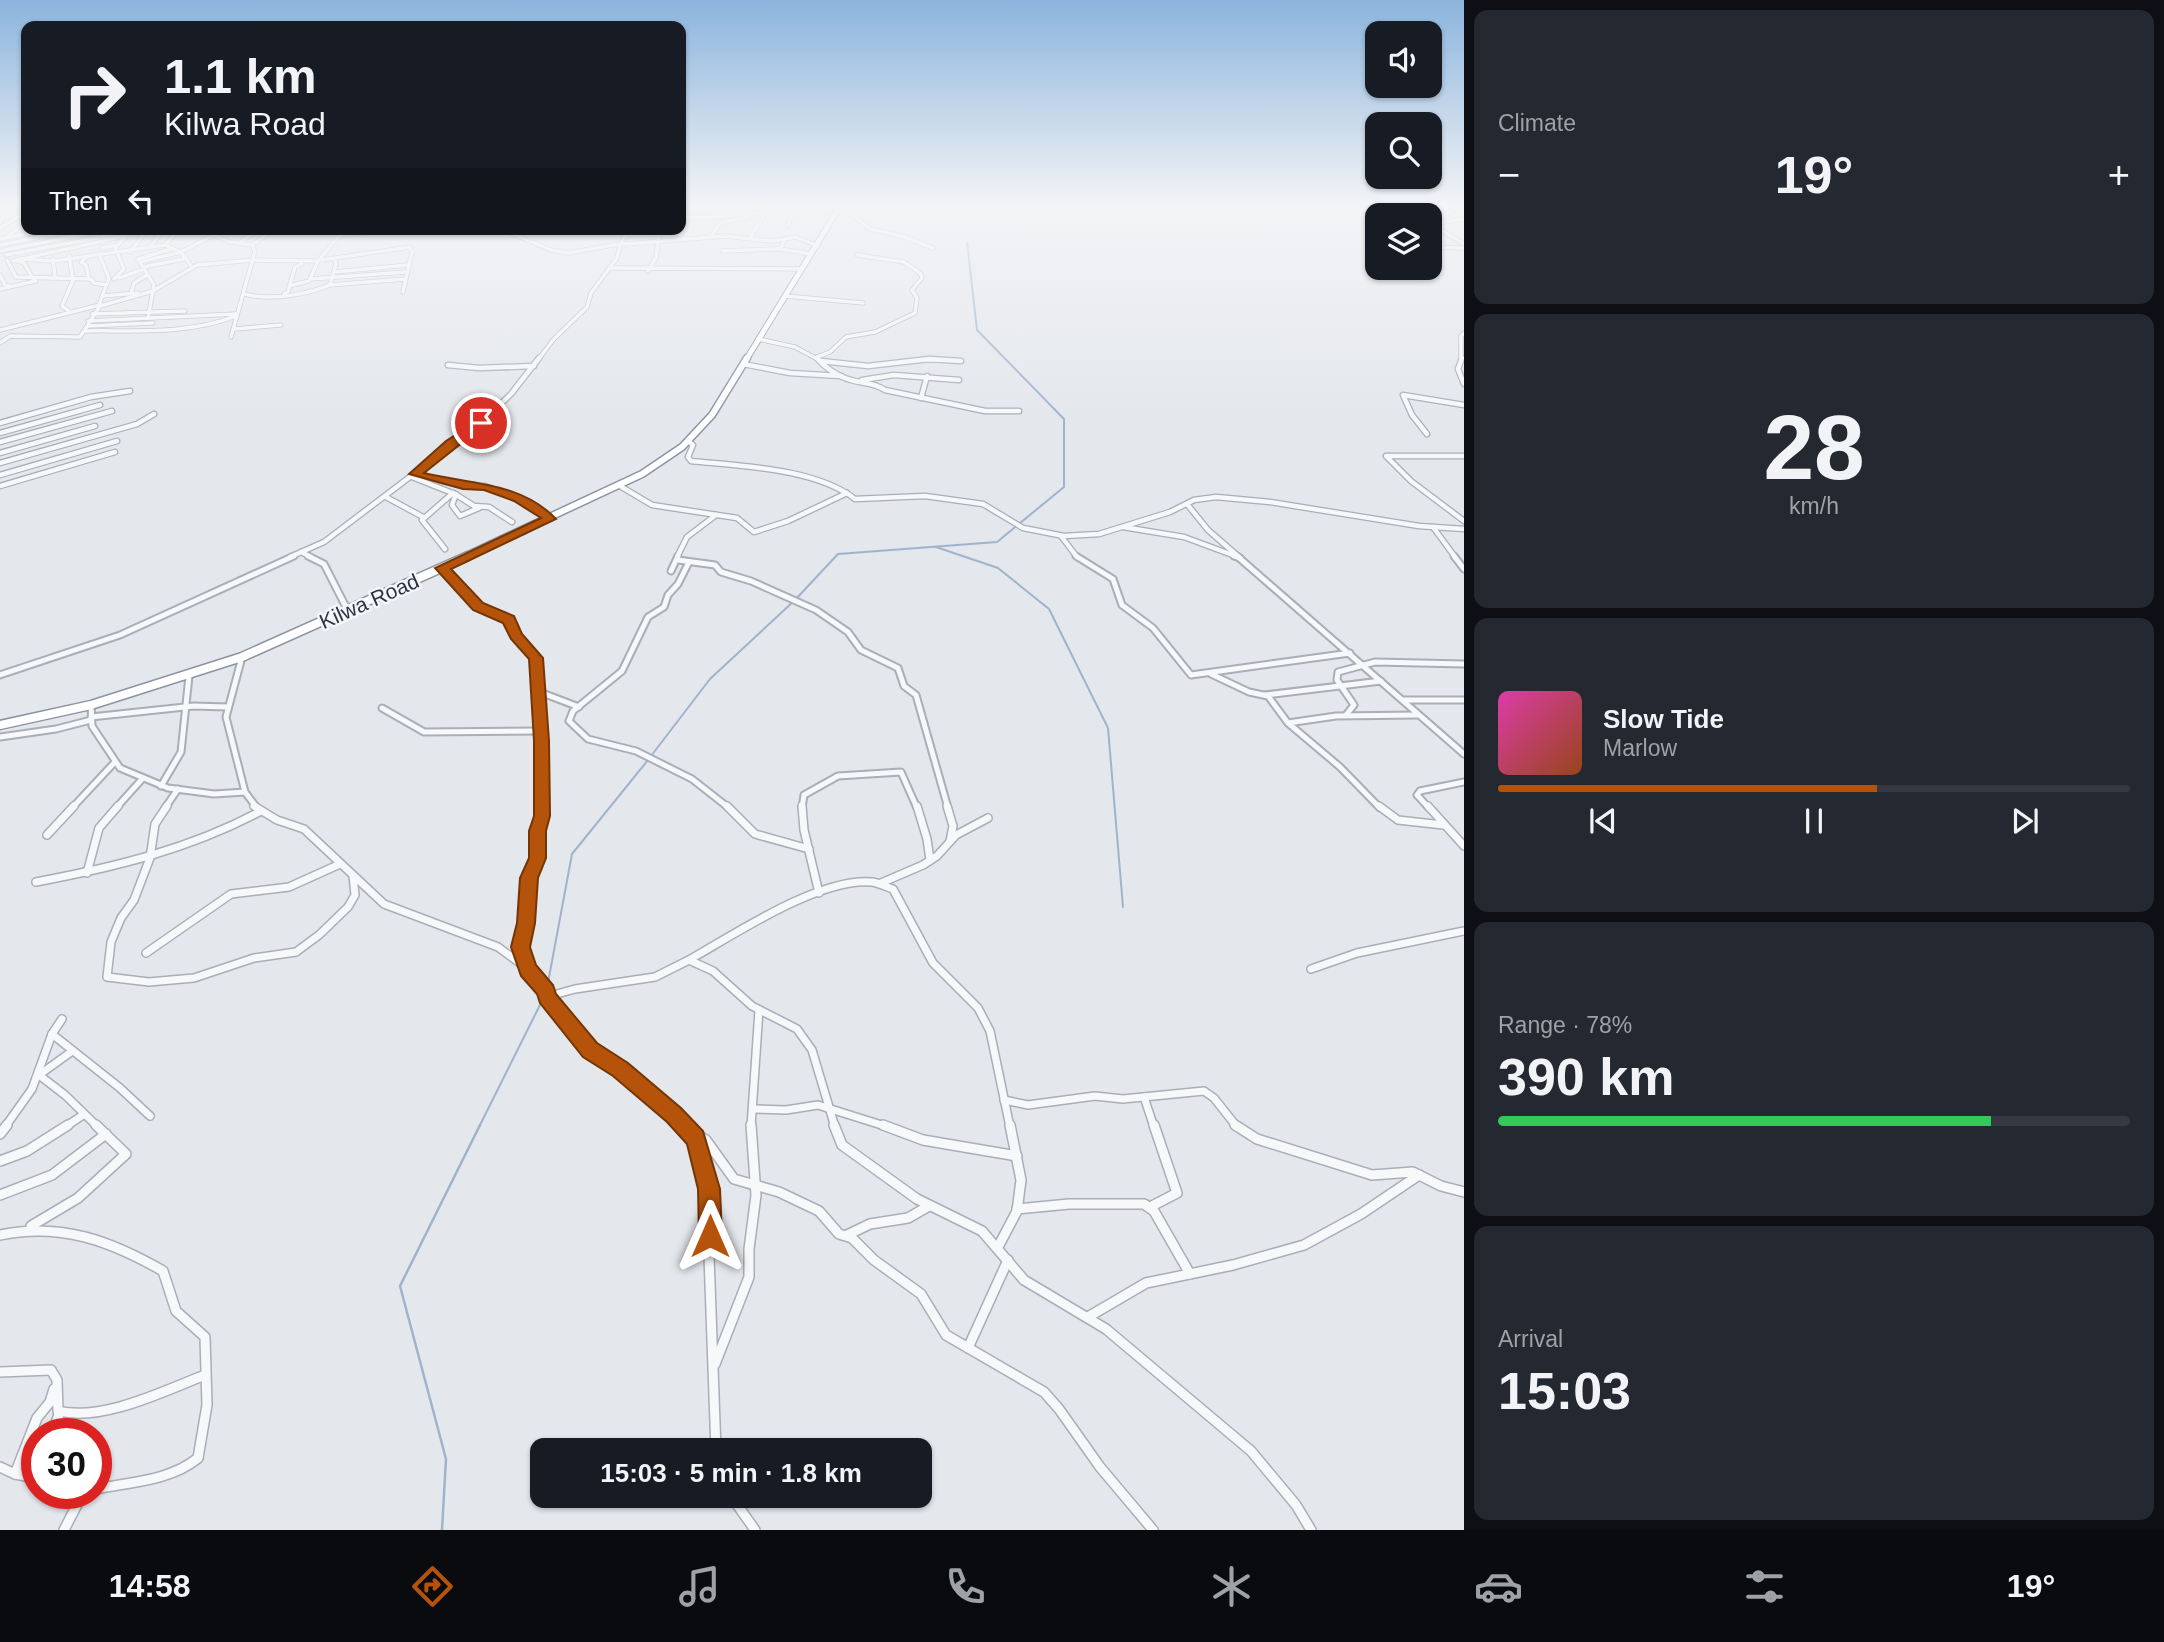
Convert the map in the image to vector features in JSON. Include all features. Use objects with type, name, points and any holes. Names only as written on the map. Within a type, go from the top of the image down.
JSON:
[{"type":"highway","name":"Kilwa Road","points":[[0,725],[91,705],[242,657],[620,486],[664,460],[688,441],[712,415],[799,274]]},
{"type":"street","points":[[14,274],[33,279],[89,279],[96,284],[107,283],[124,274]]},
{"type":"street","points":[[30,274],[33,279]]},
{"type":"street","points":[[44,279],[71,274]]},
{"type":"street","points":[[73,274],[62,309],[74,311]]},
{"type":"street","points":[[88,274],[89,279]]},
{"type":"street","points":[[0,343],[10,336],[79,338],[92,314],[101,305],[108,274]]},
{"type":"street","points":[[114,279],[119,274]]},
{"type":"street","points":[[0,332],[151,292],[180,274]]},
{"type":"street","points":[[231,337],[247,274]]},
{"type":"street","points":[[282,295],[288,293],[293,274]]},
{"type":"street","points":[[310,279],[312,274]]},
{"type":"street","points":[[330,285],[333,274]]},
{"type":"street","points":[[289,286],[310,279],[380,274]]},
{"type":"street","points":[[403,292],[406,274]]},
{"type":"street","points":[[0,675],[120,635],[324,542],[481,423],[511,394],[553,340],[587,307],[591,293],[606,274]]},
{"type":"street","points":[[817,374],[820,362],[846,338],[875,332],[915,313],[917,298],[912,289],[922,278],[920,274]]},
{"type":"street","points":[[0,275],[5,285],[11,286]]},
{"type":"street","points":[[131,293],[134,283],[147,275],[154,285],[148,315]]},
{"type":"street","points":[[0,289],[33,279]]},
{"type":"street","points":[[244,294],[253,297],[302,294],[330,285],[405,279]]},
{"type":"street","points":[[65,280],[69,286]]},
{"type":"street","points":[[102,296],[151,292]]},
{"type":"street","points":[[785,296],[818,302],[863,303]]},
{"type":"street","points":[[87,323],[185,311]]},
{"type":"street","points":[[92,314],[236,315]]},
{"type":"street","points":[[213,325],[214,315]]},
{"type":"street","points":[[84,331],[132,331],[213,325],[236,315]]},
{"type":"street","points":[[87,323],[153,323]]},
{"type":"street","points":[[234,329],[281,325]]},
{"type":"street","points":[[1464,332],[1461,336],[1463,352],[1458,369],[1464,384]]},
{"type":"street","points":[[758,339],[805,351],[841,376]]},
{"type":"street","points":[[820,362],[868,366],[929,359],[961,361]]},
{"type":"street","points":[[743,364],[790,373],[841,376],[873,383],[885,390],[991,412],[1019,411]]},
{"type":"street","points":[[448,365],[479,368],[534,366]]},
{"type":"street","points":[[860,381],[893,375],[959,380]]},
{"type":"street","points":[[921,398],[927,376]]},
{"type":"street","points":[[0,423],[91,397],[130,391]]},
{"type":"street","points":[[1427,434],[1412,415],[1403,394],[1464,405]]},
{"type":"street","points":[[0,433],[100,405]]},
{"type":"street","points":[[0,442],[112,411]]},
{"type":"street","points":[[0,463],[136,424],[154,414]]},
{"type":"street","points":[[0,453],[95,426]]},
{"type":"street","points":[[0,475],[117,441]]},
{"type":"street","points":[[688,441],[694,446],[688,457],[690,460],[786,471],[847,493],[855,499],[925,496],[982,505],[1023,528],[1061,536],[1095,535],[1153,518],[1186,503],[1216,497],[1464,529]]},
{"type":"street","points":[[0,486],[116,452]]},
{"type":"street","points":[[1464,456],[1387,456],[1411,481],[1464,521]]},
{"type":"street","points":[[414,476],[455,494],[474,506],[496,510],[512,522]]},
{"type":"street","points":[[414,476],[463,486],[485,486],[519,498],[550,519]]},
{"type":"street","points":[[620,486],[652,505],[737,518],[748,530],[758,532],[847,493]]},
{"type":"street","points":[[455,494],[452,506],[460,516],[483,507]]},
{"type":"street","points":[[423,517],[455,494]]},
{"type":"street","points":[[386,497],[404,504],[423,517]]},
{"type":"street","points":[[1186,503],[1201,523],[1464,754]]},
{"type":"street","points":[[671,571],[687,537],[716,515]]},
{"type":"street","points":[[423,517],[422,522],[445,549]]},
{"type":"street","points":[[1121,527],[1184,537],[1242,559]]},
{"type":"street","points":[[1433,527],[1464,569]]},
{"type":"street","points":[[1061,536],[1078,559],[1113,579],[1118,597],[1126,611],[1152,626],[1188,674],[1211,674],[1350,653]]},
{"type":"street","points":[[301,552],[324,564],[348,611]]},
{"type":"street","points":[[678,560],[715,565],[721,572],[751,581],[811,607],[848,632],[861,650],[898,668],[904,686],[916,695],[953,826],[950,841]]},
{"type":"street","points":[[690,562],[678,584],[668,595],[664,607],[649,617],[622,671],[570,715],[569,720],[584,737],[640,753],[703,786],[755,834],[809,849]]},
{"type":"street","points":[[442,568],[478,607],[510,620],[516,636],[536,658],[542,817],[537,831],[538,858],[529,878],[526,923],[520,943],[528,970]]},
{"type":"street","points":[[242,657],[226,717],[246,792],[253,806],[277,820],[304,829],[384,904],[481,938],[510,954],[546,991],[546,997],[590,1050],[621,1070],[688,1129],[706,1140],[734,1179],[805,1203],[819,1211],[839,1234],[846,1235],[870,1224],[908,1218],[929,1206]]},
{"type":"street","points":[[1346,715],[1354,705],[1336,677],[1338,672],[1365,667],[1375,662],[1464,664]]},
{"type":"street","points":[[1211,674],[1244,690],[1270,698],[1289,723],[1340,767],[1391,817],[1443,825]]},
{"type":"street","points":[[161,786],[177,764],[184,745],[184,708],[189,676]]},
{"type":"street","points":[[1264,695],[1381,681]]},
{"type":"street","points":[[537,691],[579,707]]},
{"type":"street","points":[[1403,700],[1464,700]]},
{"type":"street","points":[[91,705],[91,719],[114,763],[161,786],[214,794],[246,792]]},
{"type":"street","points":[[0,737],[56,729],[91,719],[184,708],[227,707]]},
{"type":"street","points":[[382,708],[424,732],[540,731]]},
{"type":"street","points":[[1289,723],[1346,715],[1420,715]]},
{"type":"street","points":[[47,835],[114,763]]},
{"type":"street","points":[[819,893],[802,801],[807,792],[838,776],[897,770],[903,776],[921,817],[930,860]]},
{"type":"street","points":[[87,873],[99,828],[143,778]]},
{"type":"street","points":[[1464,782],[1418,794],[1464,846]]},
{"type":"street","points":[[178,789],[155,824],[150,858],[134,900],[119,920],[111,942],[108,977],[149,982],[194,978],[254,958],[296,952],[319,935],[348,907],[355,895],[353,876]]},
{"type":"street","points":[[37,882],[150,858],[233,827],[261,811]]},
{"type":"street","points":[[546,997],[575,989],[659,976],[732,937],[765,915],[819,893],[857,884],[881,883],[930,860],[950,841],[988,818]]},
{"type":"street","points":[[146,953],[231,894],[289,887],[340,864]]},
{"type":"street","points":[[881,883],[895,893],[937,968],[981,1011],[994,1046],[1017,1156],[1021,1196],[998,1247]]},
{"type":"street","points":[[1311,969],[1357,953],[1464,931]]},
{"type":"street","points":[[689,960],[713,971],[759,1010],[794,1026],[806,1041],[814,1058],[842,1145],[929,1206],[972,1225],[998,1247],[1024,1280],[1088,1317],[1251,1451],[1296,1505],[1311,1530]]},
{"type":"street","points":[[715,1366],[749,1276],[756,1186],[751,1132],[759,1010]]},
{"type":"street","points":[[0,1134],[25,1100],[39,1075],[51,1034],[62,1019]]},
{"type":"street","points":[[51,1034],[120,1088],[150,1116]]},
{"type":"street","points":[[39,1075],[71,1052]]},
{"type":"street","points":[[0,1235],[27,1228],[78,1198],[125,1157],[126,1152],[39,1075]]},
{"type":"street","points":[[1004,1100],[1028,1105],[1095,1096],[1120,1099],[1206,1091],[1237,1128],[1257,1139],[1299,1155],[1372,1175],[1404,1171],[1464,1192]]},
{"type":"street","points":[[1017,1209],[1128,1202],[1150,1207],[1177,1193],[1144,1097]]},
{"type":"street","points":[[754,1110],[786,1110],[813,1105],[873,1121],[923,1140],[1017,1156]]},
{"type":"street","points":[[0,1161],[40,1144],[83,1115]]},
{"type":"street","points":[[688,1129],[698,1142],[712,1212],[709,1256],[716,1438]]},
{"type":"street","points":[[0,1195],[52,1175],[106,1134]]},
{"type":"street","points":[[1088,1317],[1146,1283],[1304,1245],[1361,1214],[1419,1175]]},
{"type":"street","points":[[1150,1207],[1190,1274]]},
{"type":"street","points":[[27,1228],[71,1233],[110,1243],[163,1271],[176,1311],[205,1337],[206,1418],[200,1455],[193,1464],[170,1473],[112,1486]]},
{"type":"street","points":[[846,1235],[874,1260],[915,1289],[925,1299],[942,1331],[1050,1397],[1101,1469],[1135,1504],[1149,1528]]},
{"type":"street","points":[[968,1348],[1007,1260]]},
{"type":"street","points":[[0,1372],[51,1370],[57,1380],[56,1403],[60,1412],[58,1418]]},
{"type":"street","points":[[60,1412],[79,1414],[105,1411],[205,1375]]},
{"type":"street","points":[[15,1474],[37,1419],[49,1404],[57,1380]]},
{"type":"street","points":[[0,1467],[21,1475]]},
{"type":"street","points":[[739,1508],[755,1530]]},
{"type":"street","points":[[64,1530],[75,1509]]},
{"type":"waterway","points":[[651,756],[710,679],[795,600],[838,554],[997,542],[1064,487],[1064,419],[977,330],[971,274]]},
{"type":"waterway","points":[[936,547],[998,568],[1049,609],[1108,728],[1123,907]]},
{"type":"waterway","points":[[547,988],[572,854],[648,760]]},
{"type":"waterway","points":[[480,1125],[544,997]]},
{"type":"waterway","points":[[442,1530],[446,1459],[400,1286],[480,1125]]},
{"type":"route","points":[[481,423],[459,437],[415,474],[463,486],[485,486],[519,498],[550,519],[442,568],[478,607],[509,620],[516,636],[536,658],[542,741],[542,819],[537,831],[538,858],[529,878],[525,932],[520,947],[528,970],[546,991],[546,997],[590,1050],[621,1070],[635,1085],[674,1115],[696,1139],[709,1189],[712,1212],[710,1236]]}]
